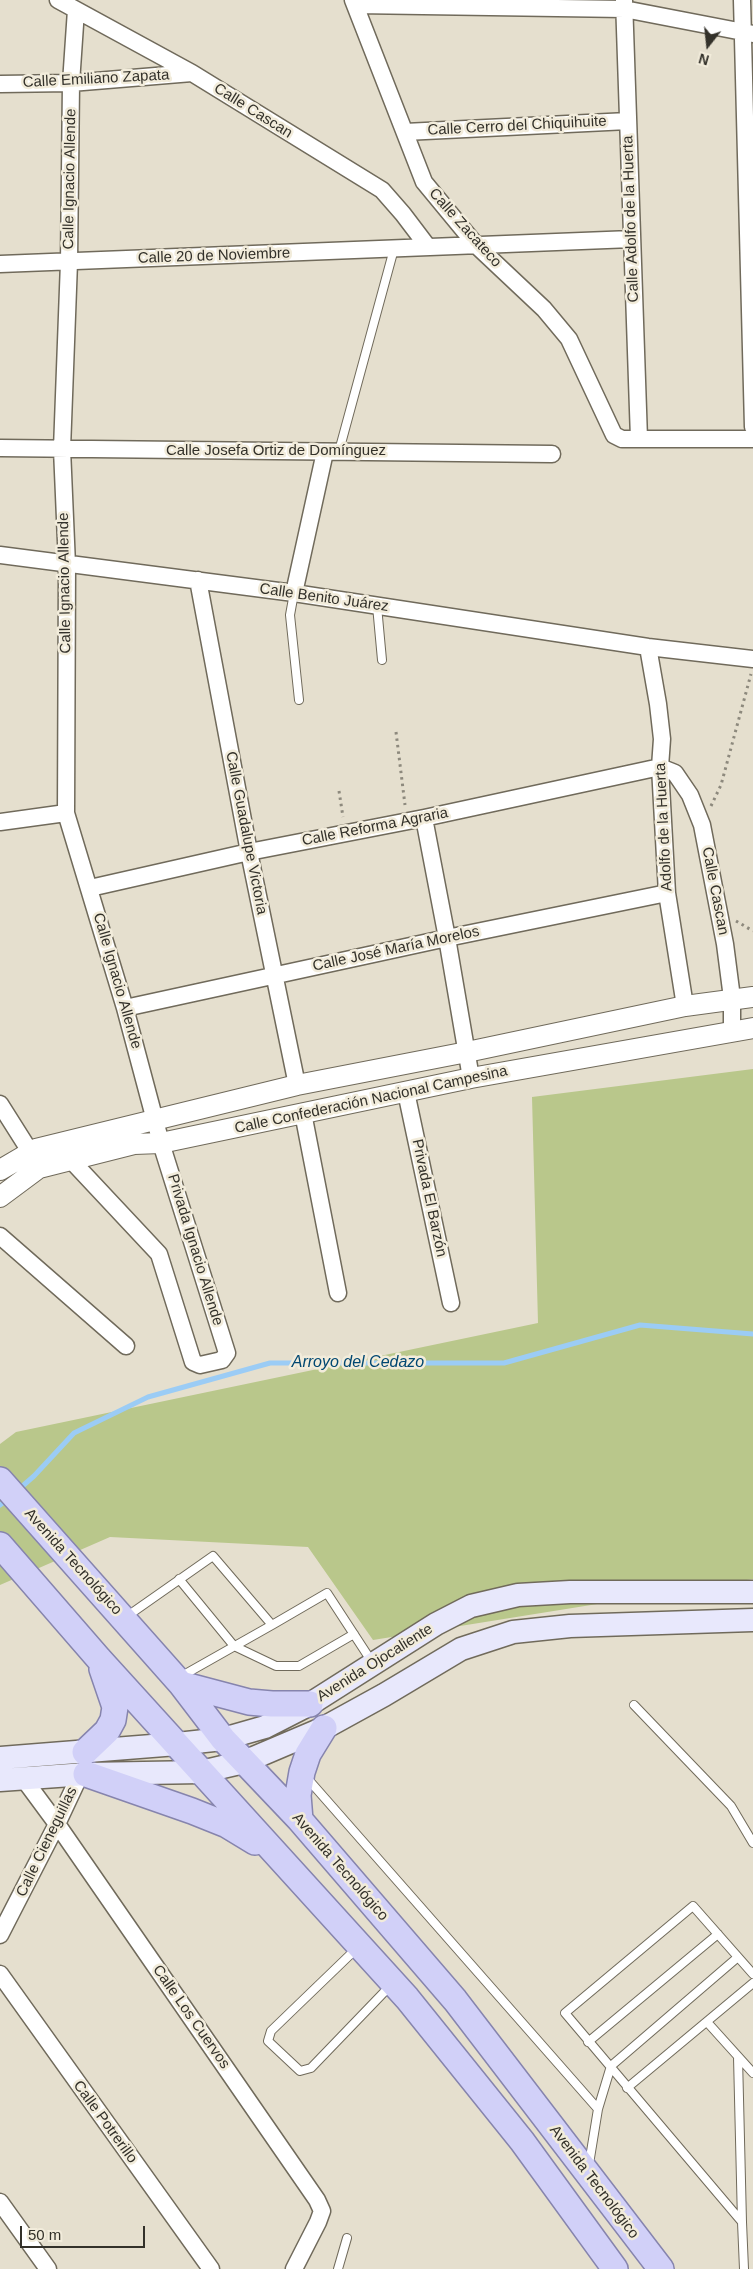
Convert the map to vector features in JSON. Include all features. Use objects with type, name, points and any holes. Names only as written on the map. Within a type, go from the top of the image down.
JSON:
[{"type":"main road","name":"Avenida Tecnológico","points":[[0,1480],[179,1681],[223,1739],[300,1820],[455,2000],[658,2266]]},
{"type":"main road","points":[[3,1548],[99,1659],[393,1982],[522,2141],[615,2269]]},
{"type":"main road","name":"Avenida Ojocaliente","points":[[0,1780],[23,1778],[83,1767],[177,1744],[223,1739],[265,1727],[310,1704],[436,1624],[472,1606],[518,1595],[570,1592],[753,1592]]},
{"type":"main road","name":"Avenida Ojocaliente","points":[[0,1758],[83,1767],[201,1772],[244,1762],[324,1728],[461,1649],[514,1632],[570,1626],[753,1620]]},
{"type":"main road","points":[[99,1659],[115,1707],[113,1720],[83,1767],[227,1825],[281,1859]]},
{"type":"main road","points":[[179,1681],[248,1702],[310,1704]]},
{"type":"main road","points":[[300,1820],[298,1795],[302,1772],[308,1754],[324,1728]]},
{"type":"street","name":"Calle Cascan","points":[[58,0],[192,73],[382,190],[428,247]]},
{"type":"street","points":[[742,0],[748,33],[753,427]]},
{"type":"street","points":[[354,3],[624,4],[748,33]]},
{"type":"street","name":"Calle Zacateco","points":[[354,3],[424,182],[476,246],[544,310],[568,339],[614,435],[622,439],[639,439]]},
{"type":"street","name":"Calle Adolfo de la Huerta","points":[[624,4],[639,439]]},
{"type":"street","name":"Calle Ignacio Allende","points":[[76,10],[72,82],[69,262],[62,449],[67,565],[66,813],[126,1008],[161,1143]]},
{"type":"street","name":"Calle Emiliano Zapata","points":[[0,84],[72,82],[192,73]]},
{"type":"street","name":"Calle Cerro del Chiquihuite","points":[[405,132],[628,121]]},
{"type":"street","name":"Calle 20 de Noviembre","points":[[0,264],[632,239]]},
{"type":"street","points":[[639,439],[753,439]]},
{"type":"street","name":"Calle Josefa Ortiz de Domínguez","points":[[0,448],[552,454]]},
{"type":"street","points":[[294,593],[332,451]]},
{"type":"street","name":"Calle Benito Juárez","points":[[0,555],[294,593],[648,648],[753,658]]},
{"type":"street","name":"Calle Guadalupe Victoria","points":[[198,580],[249,852],[297,1085]]},
{"type":"street","name":"Adolfo de la Huerta","points":[[648,648],[662,739],[660,767],[667,893],[685,1006]]},
{"type":"street","name":"Calle Cascan","points":[[660,767],[675,773],[690,794],[702,825],[725,944],[732,998],[732,1031]]},
{"type":"street","name":"Calle Reforma Agraria","points":[[90,888],[249,852],[407,822],[660,767]]},
{"type":"street","points":[[0,822],[66,813]]},
{"type":"street","points":[[424,818],[471,1078]]},
{"type":"street","name":"Calle José María Morelos","points":[[126,1008],[447,938],[667,893]]},
{"type":"street","name":"Calle Confederación Nacional Campesina","points":[[0,1170],[155,1118],[297,1085],[467,1052],[685,1006],[732,998],[753,997]]},
{"type":"street","name":"Calle Confederación Nacional Campesina","points":[[0,1197],[35,1159],[70,1159],[134,1144],[161,1143],[471,1078],[753,1028]]},
{"type":"street","name":"Privada El Barzón","points":[[406,1092],[451,1303]]},
{"type":"street","points":[[0,1104],[35,1159]]},
{"type":"street","points":[[303,1113],[338,1293]]},
{"type":"street","name":"Privada Ignacio Allende","points":[[70,1159],[159,1254],[193,1362],[200,1365],[222,1360],[227,1353],[161,1143]]},
{"type":"street","points":[[0,1236],[126,1346]]},
{"type":"street","name":"Calle Cieneguillas","points":[[0,1935],[57,1824],[83,1767]]},
{"type":"street","name":"Calle Los Cuervos","points":[[23,1778],[57,1824],[312,2192],[322,2211],[294,2269]]},
{"type":"street","name":"Calle Potrerillo","points":[[0,1974],[211,2269]]},
{"type":"street","points":[[0,2202],[48,2269]]},
{"type":"lane","points":[[332,451],[394,249]]},
{"type":"lane","points":[[294,593],[290,615],[299,700]]},
{"type":"lane","points":[[377,606],[382,660]]},
{"type":"lane","points":[[124,1619],[213,1556],[272,1625]]},
{"type":"lane","points":[[180,1579],[234,1646],[276,1666],[299,1666],[354,1634]]},
{"type":"lane","points":[[179,1681],[234,1646],[327,1593],[373,1664]]},
{"type":"lane","points":[[634,1705],[731,1806],[753,1843]]},
{"type":"lane","points":[[302,1772],[598,2109]]},
{"type":"lane","points":[[742,2222],[565,2013],[693,1906],[753,1974]]},
{"type":"lane","points":[[588,2042],[718,1934]]},
{"type":"lane","points":[[360,1945],[271,2031],[268,2041],[300,2071],[311,2068],[393,1982]]},
{"type":"lane","points":[[587,2173],[598,2109],[611,2066],[738,1957]]},
{"type":"lane","points":[[628,2088],[753,1982]]},
{"type":"lane","points":[[707,2022],[753,2073]]},
{"type":"lane","points":[[738,2057],[744,2269]]},
{"type":"lane","points":[[338,2269],[347,2238]]},
{"type":"path","points":[[702,825],[721,785],[753,668]]},
{"type":"path","points":[[396,732],[407,822]]},
{"type":"path","points":[[339,792],[346,833]]},
{"type":"green space","points":[[753,1069],[753,1579],[373,1640],[308,1547],[110,1537],[0,1585],[0,1444],[16,1432],[538,1323],[532,1097]]},
{"type":"waterway","name":"Arroyo del Cedazo","points":[[18,1490],[34,1476],[74,1433],[148,1397],[270,1363],[504,1363],[640,1325],[753,1334]]},
{"type":"waterway","name":"Arroyo del Cedazo","points":[[0,1505],[8,1499]]}]
